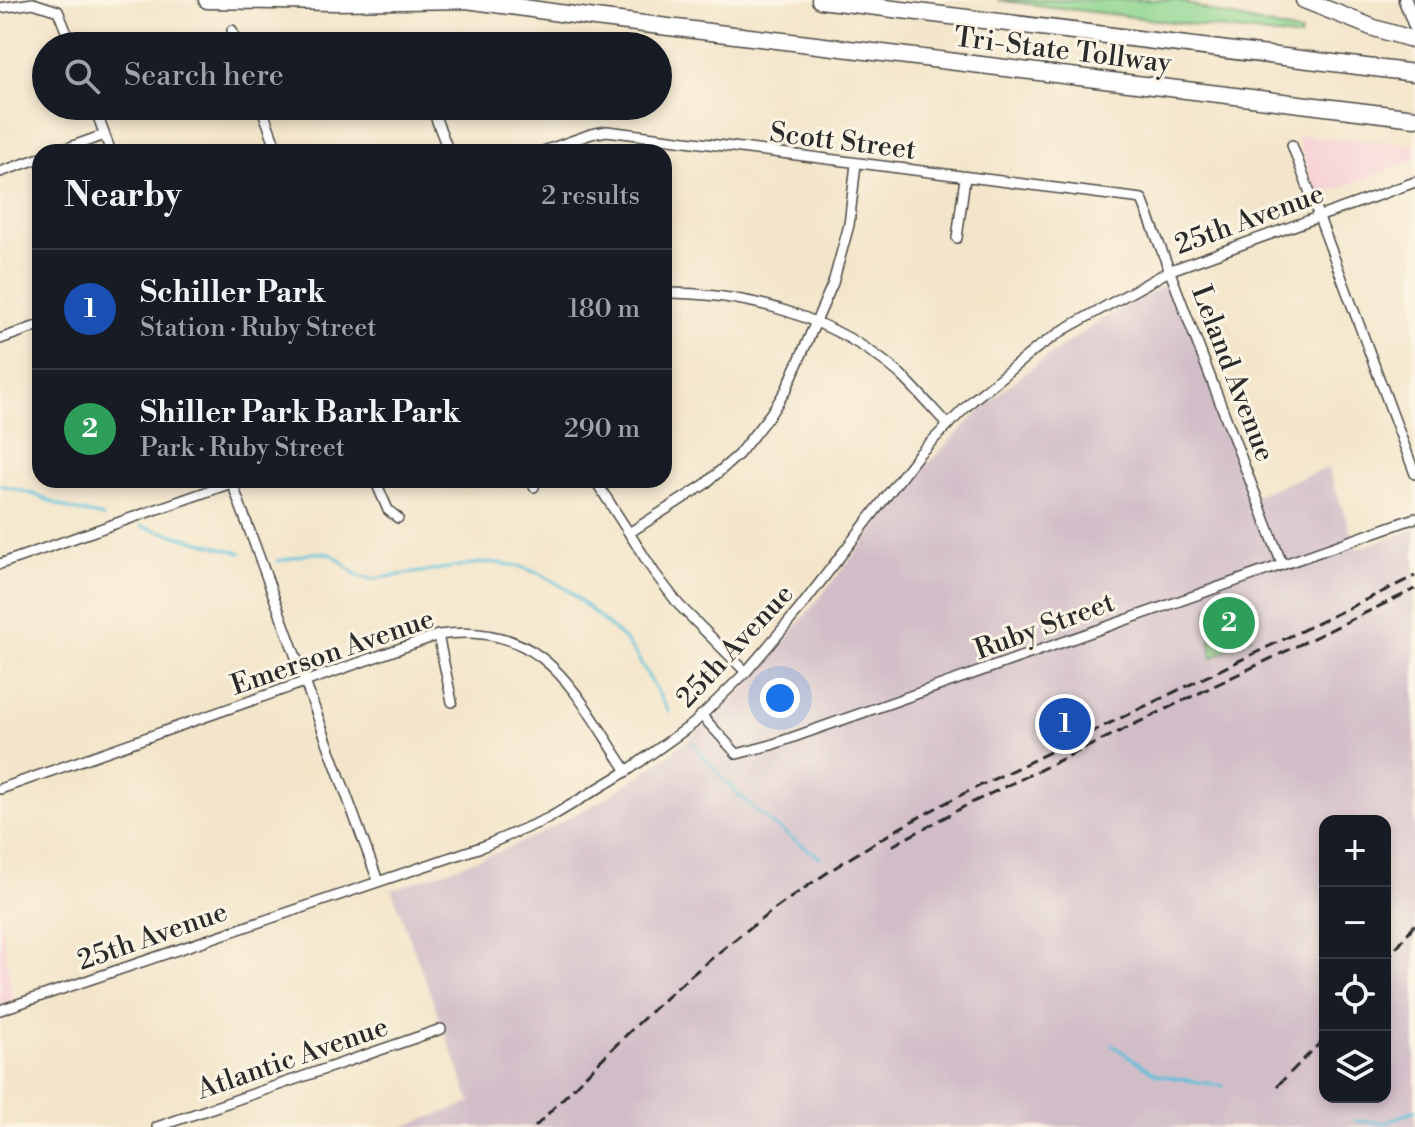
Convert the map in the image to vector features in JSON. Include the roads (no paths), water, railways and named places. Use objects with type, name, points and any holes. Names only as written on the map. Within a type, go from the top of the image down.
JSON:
[{"type":"highway","name":"Tri-State Tollway","points":[[207,0],[467,0],[1415,118]]},
{"type":"highway","name":"Tri-State Tollway","points":[[820,0],[1415,73]]},
{"type":"highway","points":[[1304,0],[1374,28],[1415,40]]},
{"type":"main road","points":[[1405,0],[1415,26]]},
{"type":"street","points":[[0,8],[33,3],[58,11],[66,32]]},
{"type":"street","points":[[99,120],[108,144]]},
{"type":"street","points":[[266,120],[275,144]]},
{"type":"street","points":[[436,120],[446,144]]},
{"type":"street","name":"Scott Street","points":[[563,144],[607,131],[1142,199]]},
{"type":"street","points":[[79,144],[104,135]]},
{"type":"street","points":[[1292,145],[1415,474]]},
{"type":"street","points":[[0,172],[32,161]]},
{"type":"street","points":[[629,533],[704,485],[755,435],[786,390],[843,251],[856,164]]},
{"type":"street","points":[[957,238],[965,178]]},
{"type":"street","name":"25th Avenue","points":[[0,1010],[484,846],[549,818],[627,771],[701,715],[746,672],[798,611],[895,485],[947,424],[1004,374],[1065,329],[1171,270],[1415,182]]},
{"type":"street","name":"Leland Avenue","points":[[1142,199],[1282,564]]},
{"type":"street","points":[[672,294],[737,298],[816,322],[857,343],[899,374],[947,424]]},
{"type":"street","points":[[0,339],[32,328]]},
{"type":"street","points":[[0,564],[215,488]]},
{"type":"street","points":[[236,488],[378,881]]},
{"type":"street","points":[[378,488],[388,510],[398,518]]},
{"type":"street","points":[[600,488],[679,605],[746,672]]},
{"type":"street","name":"Ruby Street","points":[[701,715],[737,754],[770,745],[1415,518]]},
{"type":"street","name":"Emerson Avenue","points":[[0,789],[438,635],[459,632],[499,635],[542,656],[564,677],[627,771]]},
{"type":"street","points":[[438,635],[452,702]]},
{"type":"street","name":"Atlantic Avenue","points":[[157,1127],[441,1029]]},
{"type":"waterway","points":[[0,485],[69,509],[103,517]]},
{"type":"waterway","points":[[141,526],[241,553]]},
{"type":"waterway","points":[[278,561],[310,553],[329,554],[357,575],[373,579],[488,562],[519,566],[543,575],[568,590],[624,639],[669,712]]},
{"type":"waterway","points":[[693,743],[751,806],[820,857]]},
{"type":"waterway","points":[[1112,1045],[1157,1075],[1223,1086]]},
{"type":"waterway","points":[[1356,1121],[1385,1123],[1415,1110]]},
{"type":"railway","points":[[535,1127],[688,978],[771,912],[865,849],[965,793],[1415,576]]},
{"type":"railway","points":[[892,846],[969,804],[1415,589]]},
{"type":"railway","points":[[1387,959],[1415,924]]},
{"type":"railway","points":[[1277,1086],[1319,1044]]},
{"type":"place","name":"Shiller Park Bark Park","points":[[1229,623]]},
{"type":"place","name":"Schiller Park","points":[[1065,724]]}]
